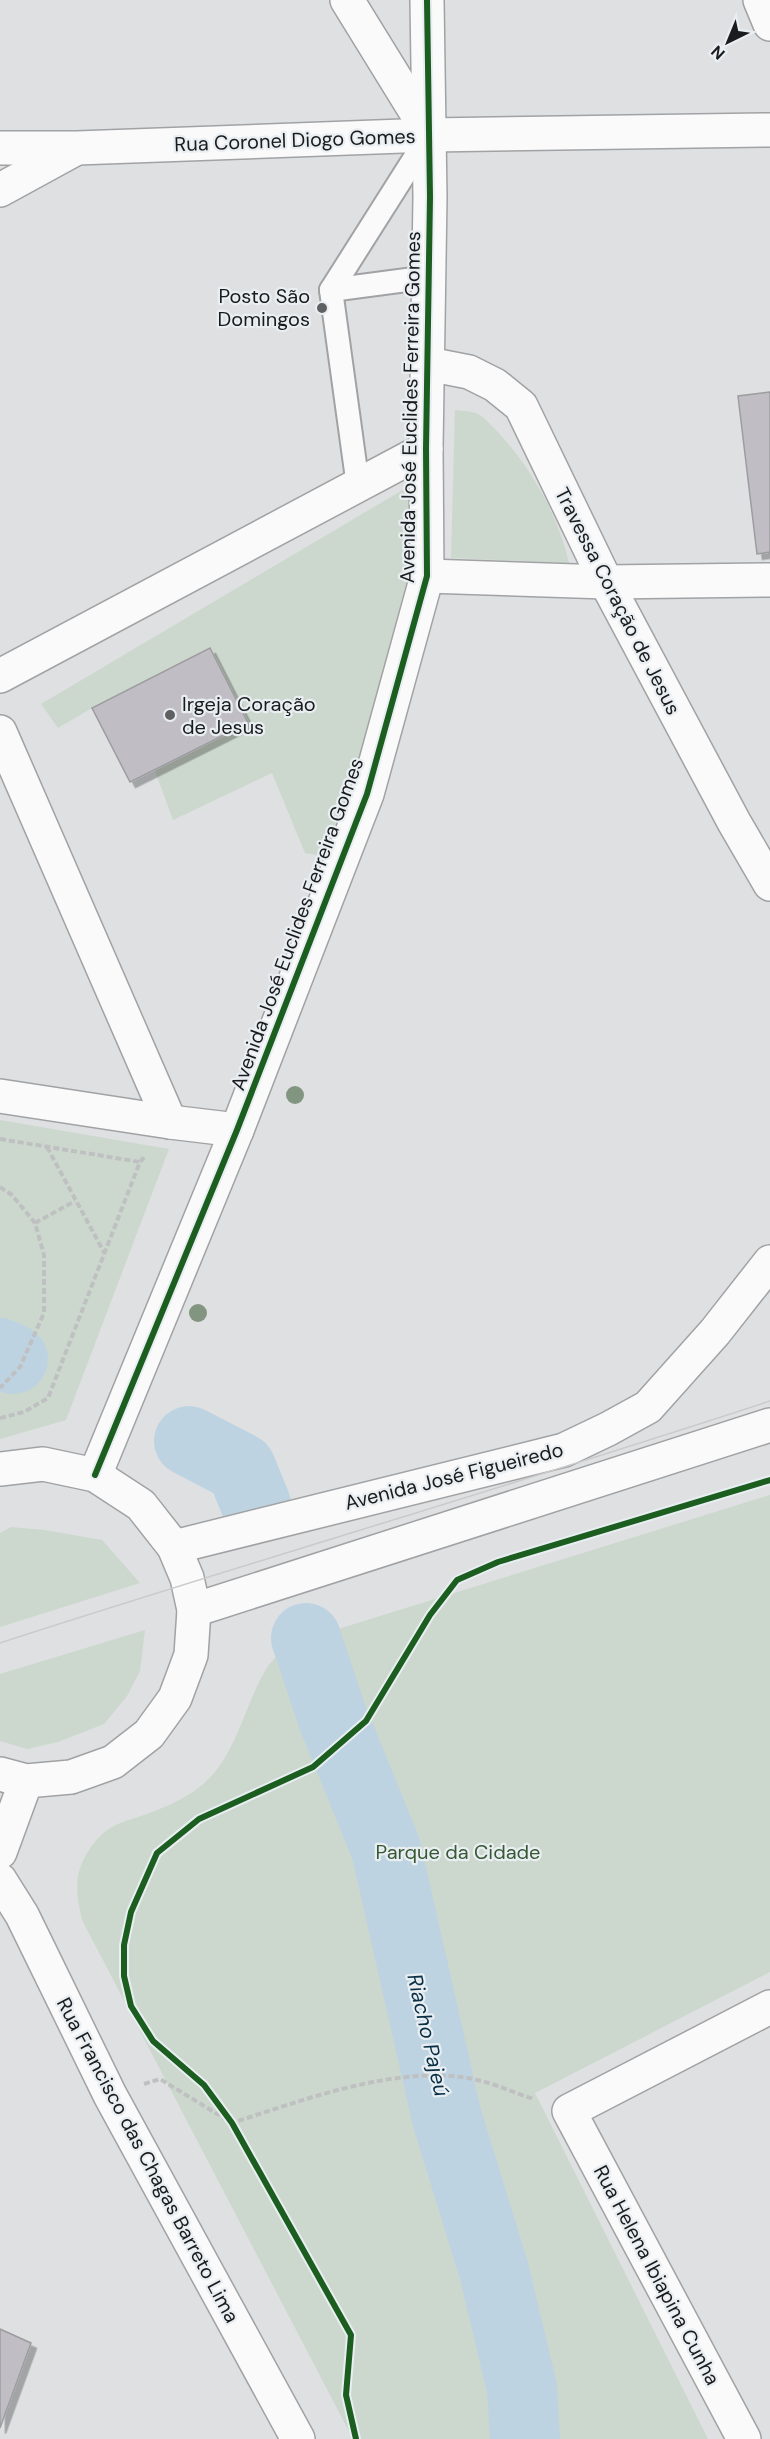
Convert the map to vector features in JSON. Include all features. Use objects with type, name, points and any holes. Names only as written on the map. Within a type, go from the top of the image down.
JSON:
[{"type":"street","points":[[347,0],[429,135]]},
{"type":"street","name":"Avenida José Euclides Ferreira Gomes","points":[[95,1476],[237,1130],[367,794],[427,576],[429,135],[427,0]]},
{"type":"street","points":[[760,0],[770,24]]},
{"type":"street","name":"Rua Coronel Diogo Gomes","points":[[0,148],[77,148],[429,135],[770,130]]},
{"type":"street","points":[[0,190],[77,148]]},
{"type":"street","name":"Travessa Coração de Jesus","points":[[428,364],[469,372],[495,385],[521,406],[606,582],[734,822],[770,884]]},
{"type":"street","points":[[0,676],[426,449]]},
{"type":"street","points":[[427,576],[606,582],[770,580]]},
{"type":"street","points":[[0,732],[170,1122]]},
{"type":"street","points":[[0,1096],[237,1130]]},
{"type":"street","name":"Avenida José Figueiredo","points":[[174,1547],[564,1450],[609,1430],[648,1407],[715,1332],[770,1262]]},
{"type":"street","name":"Avenida José Figueiredo","points":[[194,1610],[770,1425]]},
{"type":"street","points":[[0,1469],[43,1464],[95,1476],[141,1505],[174,1547],[187,1578],[194,1610],[191,1655],[176,1698],[149,1734],[113,1761],[71,1777],[13,1777],[0,1852]]},
{"type":"street","name":"Rua Francisco das Chagas Barreto Lima","points":[[0,1880],[22,1915],[110,2095],[298,2439]]},
{"type":"street","points":[[569,2110],[770,2007]]},
{"type":"street","name":"Rua Helena Ibiapina Cunha","points":[[569,2110],[744,2439]]},
{"type":"lane","points":[[358,486],[331,290],[429,135]]},
{"type":"lane","points":[[331,290],[429,277]]},
{"type":"path","points":[[0,1139],[140,1162],[48,1398],[24,1412],[0,1418]]},
{"type":"path","points":[[46,1147],[105,1254]]},
{"type":"path","points":[[0,1188],[12,1195],[35,1223],[44,1255],[44,1313],[20,1367],[0,1388]]},
{"type":"path","points":[[35,1223],[75,1201]]},
{"type":"path","points":[[110,2095],[160,2079],[232,2123],[332,2091],[400,2079],[438,2077],[473,2079],[569,2110]]},
{"type":"path","points":[[218,2104],[237,2132]]},
{"type":"green space","points":[[455,410],[482,416],[518,456],[549,508],[569,563],[451,558]]},
{"type":"green space","points":[[406,488],[415,526],[411,579],[351,798],[333,843],[317,855],[305,853],[272,773],[173,820],[154,768],[248,723],[210,648],[92,708],[58,728],[41,704]]},
{"type":"green space","points":[[0,1120],[169,1149],[66,1420],[0,1439]]},
{"type":"green space","name":"Parque da Cidade","points":[[770,1495],[770,1972],[535,2093],[708,2439],[353,2439],[82,1920],[77,1889],[82,1862],[94,1843],[105,1832],[123,1822],[173,1803],[191,1793],[214,1773],[236,1737],[258,1684],[268,1667],[293,1643]]},
{"type":"green space","points":[[11,1527],[102,1540],[140,1583],[0,1627],[0,1533]]},
{"type":"green space","points":[[145,1630],[140,1671],[127,1696],[104,1724],[58,1742],[27,1749],[0,1741],[0,1674]]},
{"type":"building","points":[[770,392],[770,552],[757,554],[738,396]]},
{"type":"building","name":"Irgeja Coração de Jesus","points":[[210,648],[248,723],[130,782],[92,708]]},
{"type":"building","points":[[0,2329],[31,2343],[0,2428]]},
{"type":"waterway","name":"Riacho Pajeú","points":[[0,1353],[13,1359]]},
{"type":"waterway","name":"Riacho Pajeú","points":[[189,1441],[241,1468],[256,1505]]},
{"type":"waterway","name":"Riacho Pajeú","points":[[306,1638],[332,1716],[386,1849],[447,2118],[494,2271],[522,2388],[525,2439]]},
{"type":"tram line","points":[[0,1643],[770,1401]]},
{"type":"cycle path","points":[[95,1475],[237,1130],[367,794],[427,576],[426,449],[430,197],[427,0]]},
{"type":"cycle path","points":[[356,2439],[346,2395],[351,2335],[232,2123],[204,2085],[153,2041],[131,2006],[124,1976],[124,1945],[131,1912],[157,1853],[199,1819],[313,1767],[366,1721],[430,1615],[457,1580],[498,1562],[770,1480]]},
{"type":"place","name":"Posto São Domingos","points":[[322,308]]},
{"type":"place","name":"Irgeja Coração de Jesus","points":[[170,715]]}]
